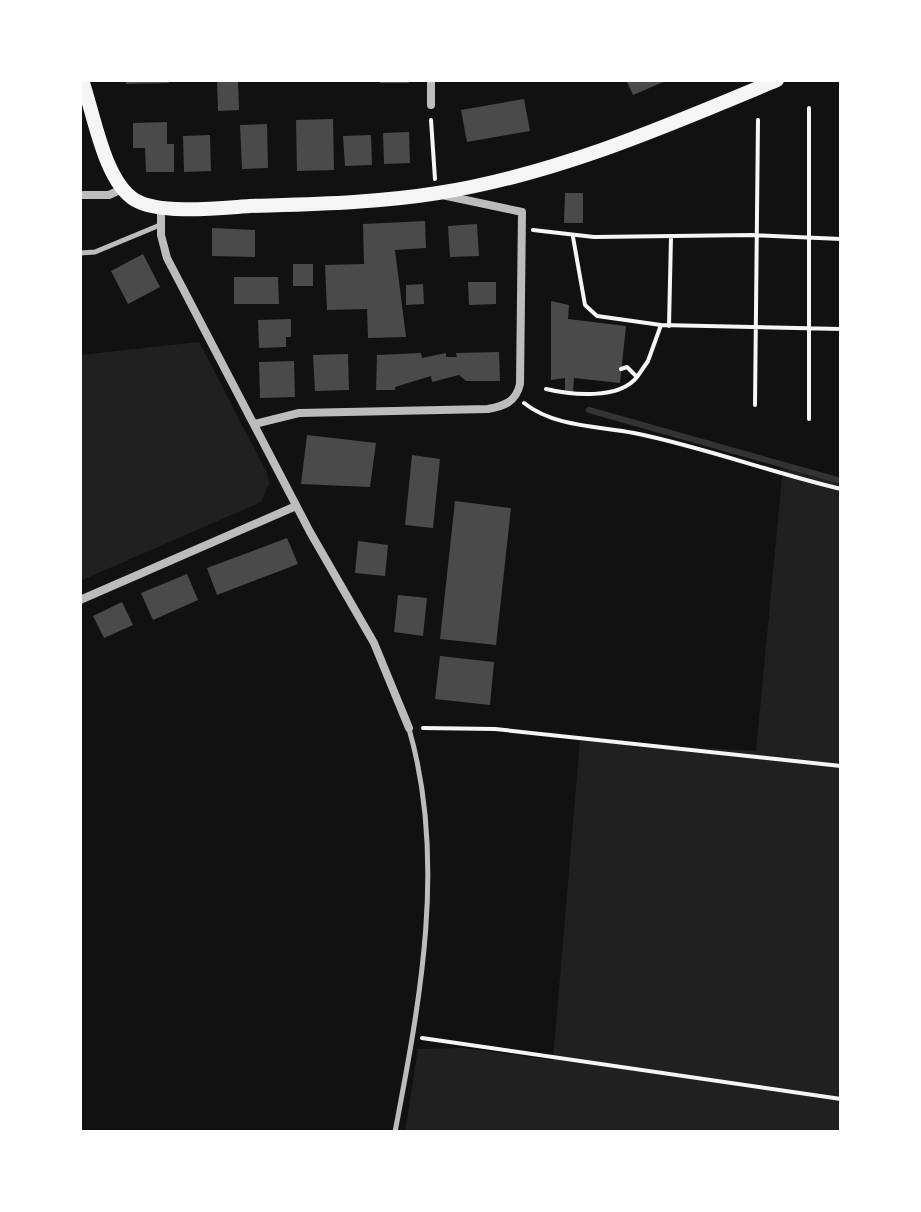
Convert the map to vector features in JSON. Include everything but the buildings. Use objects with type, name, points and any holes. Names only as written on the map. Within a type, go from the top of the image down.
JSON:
[{"type":"main road","points":[[82,80],[109,166],[122,189],[136,201],[161,207],[321,204],[438,193],[572,161],[777,80]]},
{"type":"street","points":[[431,80],[431,105]]},
{"type":"street","points":[[80,195],[109,195],[122,189]]},
{"type":"street","points":[[254,424],[299,413],[488,409],[500,407],[516,397],[520,384],[522,212],[459,201],[438,193]]},
{"type":"street","points":[[161,207],[160,225],[167,258],[296,506],[374,643],[409,728]]},
{"type":"street","points":[[80,600],[296,506]]},
{"type":"lane","points":[[80,253],[95,252],[160,225]]},
{"type":"lane","points":[[395,1132],[424,952],[427,887],[422,790],[409,728]]},
{"type":"path","points":[[431,105],[433,165],[438,193]]},
{"type":"path","points":[[809,108],[809,419]]},
{"type":"path","points":[[755,405],[754,236],[758,120]]},
{"type":"path","points":[[522,230],[560,231],[573,237],[841,239]]},
{"type":"path","points":[[573,237],[585,305],[591,312],[669,326],[841,329]]},
{"type":"path","points":[[669,326],[671,237]]},
{"type":"path","points":[[546,389],[569,395],[628,386],[648,361],[661,325]]},
{"type":"path","points":[[621,369],[627,367],[637,377]]},
{"type":"path","points":[[516,397],[535,412],[596,429],[633,433],[841,489]]},
{"type":"path","points":[[409,728],[495,729],[841,766]]},
{"type":"path","points":[[412,1037],[841,1099]]},
{"type":"shaded area","points":[[199,342],[267,473],[269,484],[261,502],[80,581],[80,355]]},
{"type":"shaded area","points":[[783,467],[841,483],[841,1132],[405,1132],[418,1049],[462,1048],[553,1060],[580,741],[756,751]]},
{"type":"waterway","points":[[589,410],[841,481]]}]
